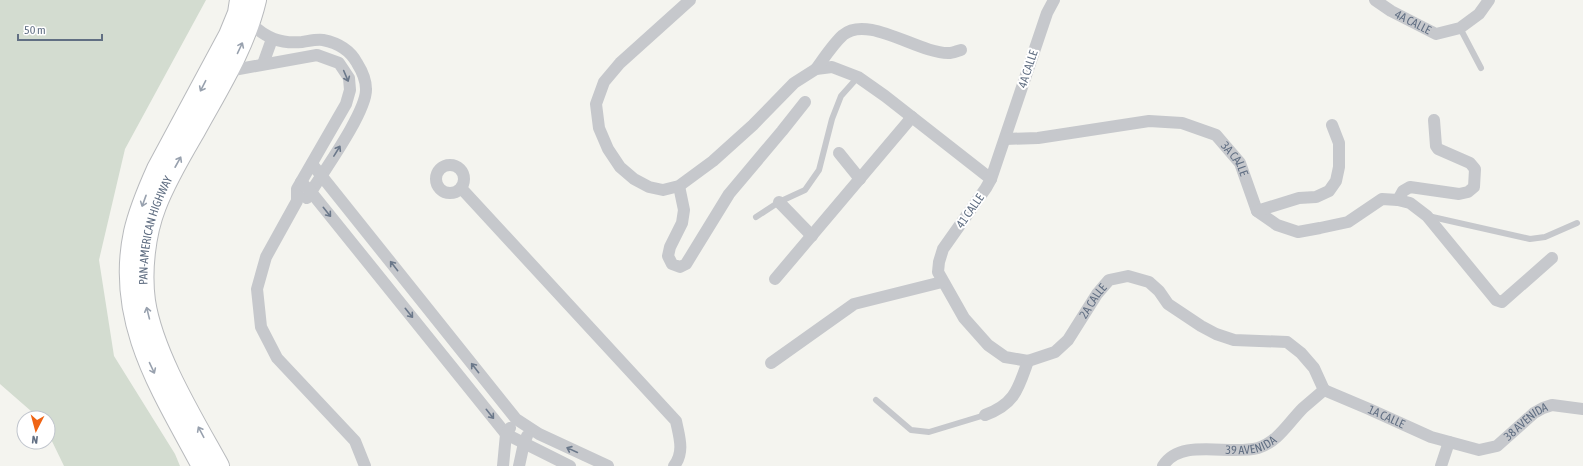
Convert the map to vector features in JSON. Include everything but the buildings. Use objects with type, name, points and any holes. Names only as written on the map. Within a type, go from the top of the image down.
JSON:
[{"type":"highway","name":"PAN-AMERICAN HIGHWAY","points":[[202,466],[167,400],[139,337],[130,300],[131,250],[139,214],[155,174],[212,68],[241,9],[256,0]]},
{"type":"highway","name":"PAN-AMERICAN HIGHWAY","points":[[219,466],[172,378],[156,340],[145,301],[144,273],[148,235],[156,207],[166,183],[243,41],[241,9]]},
{"type":"street","points":[[690,0],[620,63],[604,82],[596,104],[599,128],[608,149],[620,167],[634,179],[649,187],[663,190],[679,186],[713,161],[753,125],[794,83],[816,69],[843,35],[854,29],[882,32],[914,45],[932,50],[949,53],[961,50]]},
{"type":"street","name":"4A CALLE","points":[[1005,139],[1047,13],[1054,0]]},
{"type":"street","name":"4A CALLE","points":[[1375,0],[1391,11],[1436,34],[1460,28],[1479,14],[1489,0]]},
{"type":"street","points":[[241,9],[260,32],[272,39],[292,43],[322,40],[339,45],[354,57],[363,73],[366,90],[359,114],[307,198],[297,202]]},
{"type":"street","points":[[264,64],[272,39]]},
{"type":"street","points":[[317,55],[322,40]]},
{"type":"street","points":[[228,71],[317,55],[339,63],[348,78],[350,90],[346,104],[297,189],[297,202],[266,257],[257,289],[261,327],[277,358],[355,441],[365,466]]},
{"type":"street","points":[[816,69],[832,67],[858,77],[912,117],[990,179]]},
{"type":"street","points":[[679,186],[684,210],[682,223],[670,247],[668,256],[672,264],[680,267],[686,264],[729,194],[805,102]]},
{"type":"street","points":[[775,280],[912,117]]},
{"type":"street","points":[[1398,200],[1403,192],[1410,187],[1459,194],[1468,192],[1474,187],[1475,169],[1470,163],[1438,149],[1436,146],[1434,120]]},
{"type":"street","name":"3A CALLE","points":[[1005,139],[1038,138],[1149,121],[1182,123],[1216,135],[1240,163],[1257,211]]},
{"type":"street","points":[[1257,211],[1299,198],[1316,197],[1329,191],[1336,181],[1339,167],[1339,143],[1332,125]]},
{"type":"street","name":"41 CALLE","points":[[942,282],[938,272],[943,249],[986,188],[1005,139]]},
{"type":"street","points":[[839,153],[860,179]]},
{"type":"street","points":[[312,164],[516,420],[563,446],[608,466]]},
{"type":"street","points":[[301,182],[311,192],[506,434],[570,466]]},
{"type":"street","points":[[461,188],[676,421],[681,443],[678,462],[674,466]]},
{"type":"street","points":[[1257,211],[1278,224],[1298,232],[1348,222],[1382,199],[1398,200],[1410,203],[1427,216],[1496,300],[1502,302],[1552,258]]},
{"type":"street","points":[[779,202],[812,236]]},
{"type":"street","name":"2A CALLE","points":[[942,282],[964,318],[988,345],[1005,357],[1028,361],[1055,352],[1068,340],[1097,294],[1109,280],[1128,276],[1149,282],[1159,291],[1168,304],[1216,334],[1234,340],[1287,342],[1301,353],[1314,368],[1324,390]]},
{"type":"street","points":[[771,363],[854,304],[942,282]]},
{"type":"street","points":[[985,415],[997,411],[1010,401],[1018,388],[1028,361]]},
{"type":"street","name":"1A CALLE","points":[[1324,390],[1431,437],[1449,442]]},
{"type":"street","name":"39 AVENIDA","points":[[1164,466],[1172,455],[1186,450],[1242,451],[1259,448],[1270,442],[1292,422],[1303,408],[1324,390]]},
{"type":"street","name":"38 AVENIDA","points":[[1449,442],[1479,450],[1497,446],[1534,413],[1543,408],[1552,405],[1583,409]]},
{"type":"street","points":[[503,466],[506,434],[516,420]]},
{"type":"street","points":[[519,466],[524,443],[531,429]]},
{"type":"street","points":[[1441,466],[1449,442]]},
{"type":"lane","points":[[1460,28],[1481,68]]},
{"type":"lane","points":[[756,217],[779,202],[806,190],[819,170],[832,119],[841,96],[858,77]]},
{"type":"lane","points":[[1427,216],[1530,239],[1545,237],[1577,224]]},
{"type":"lane","points":[[876,400],[911,430],[929,432],[985,415]]},
{"type":"shaded area","points":[[0,0],[206,0],[125,149],[99,260],[114,356],[175,454],[180,466],[64,466],[56,450],[56,410],[30,410],[0,384]]}]
